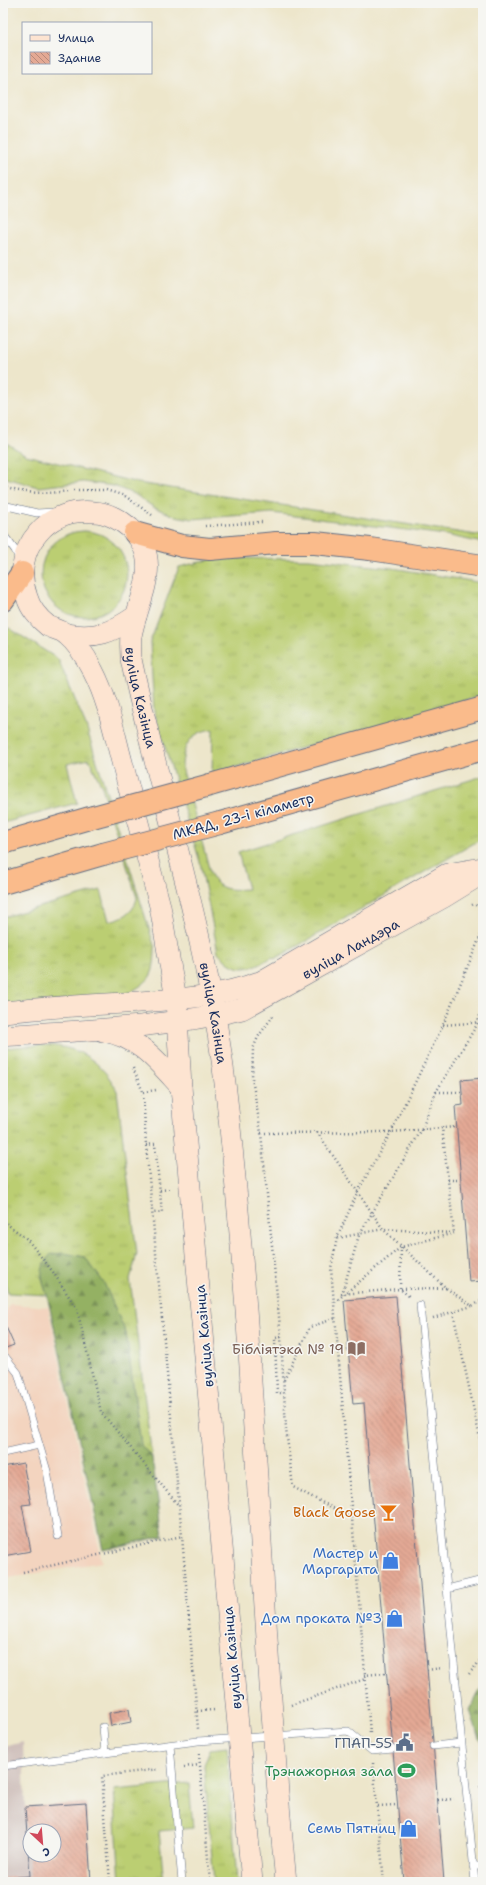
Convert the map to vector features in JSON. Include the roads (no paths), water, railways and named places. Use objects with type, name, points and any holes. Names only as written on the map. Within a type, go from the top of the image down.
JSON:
[{"type":"highway","points":[[135,533],[182,546],[210,549],[276,543],[315,543],[370,549],[483,566]]},
{"type":"highway","points":[[3,600],[22,570]]},
{"type":"highway","points":[[3,843],[483,708]]},
{"type":"highway","name":"МКАД, 23-і кіламетр","points":[[3,883],[483,749]]},
{"type":"main road","name":"вуліца Казінца","points":[[252,1882],[182,1087],[176,1000],[160,906],[109,715],[93,672],[83,655],[66,634],[48,625],[37,614],[27,600],[22,570],[30,544],[38,532],[49,522],[76,512],[96,512],[114,517],[125,524],[135,533],[145,555],[148,573],[145,593],[136,616],[131,637],[131,659],[186,884],[211,996],[224,1082],[241,1255],[273,1736],[286,1882]]},
{"type":"main road","points":[[66,634],[82,637],[100,635],[120,626],[136,616]]},
{"type":"main road","name":"вуліца Ландэра","points":[[3,1012],[176,1000],[211,996],[242,989],[262,981],[447,874],[483,868]]},
{"type":"main road","name":"вуліца Ландэра","points":[[95,1029],[215,1016],[242,1009],[444,897],[483,873]]},
{"type":"main road","points":[[3,1036],[95,1029],[115,1033],[149,1052],[182,1087]]},
{"type":"lane","points":[[3,505],[37,513],[76,512]]},
{"type":"lane","points":[[3,534],[15,550],[22,570]]},
{"type":"lane","points":[[420,1305],[475,1882]]},
{"type":"lane","points":[[3,1354],[18,1373],[46,1471],[58,1536]]},
{"type":"lane","points":[[3,1453],[39,1445]]},
{"type":"lane","points":[[447,1589],[483,1580]]},
{"type":"lane","points":[[103,1727],[105,1752]]},
{"type":"lane","points":[[3,1766],[198,1741],[348,1731],[372,1751],[393,1749]]},
{"type":"lane","points":[[433,1746],[461,1743]]},
{"type":"lane","points":[[170,1745],[182,1882]]},
{"type":"lane","points":[[473,1866],[483,1866]]},
{"type":"place","name":"Бібліятэка № 19","points":[[357,1349]]},
{"type":"place","name":"Black Goose","points":[[389,1512]]},
{"type":"place","name":"Мастер и Маргарита","points":[[391,1561]]},
{"type":"place","name":"Дом проката №3","points":[[395,1618]]},
{"type":"place","name":"ГПАП-55","points":[[405,1743]]},
{"type":"place","name":"Трэнажорная зала","points":[[406,1771]]},
{"type":"place","name":"Семь Пятниц","points":[[409,1828]]}]
